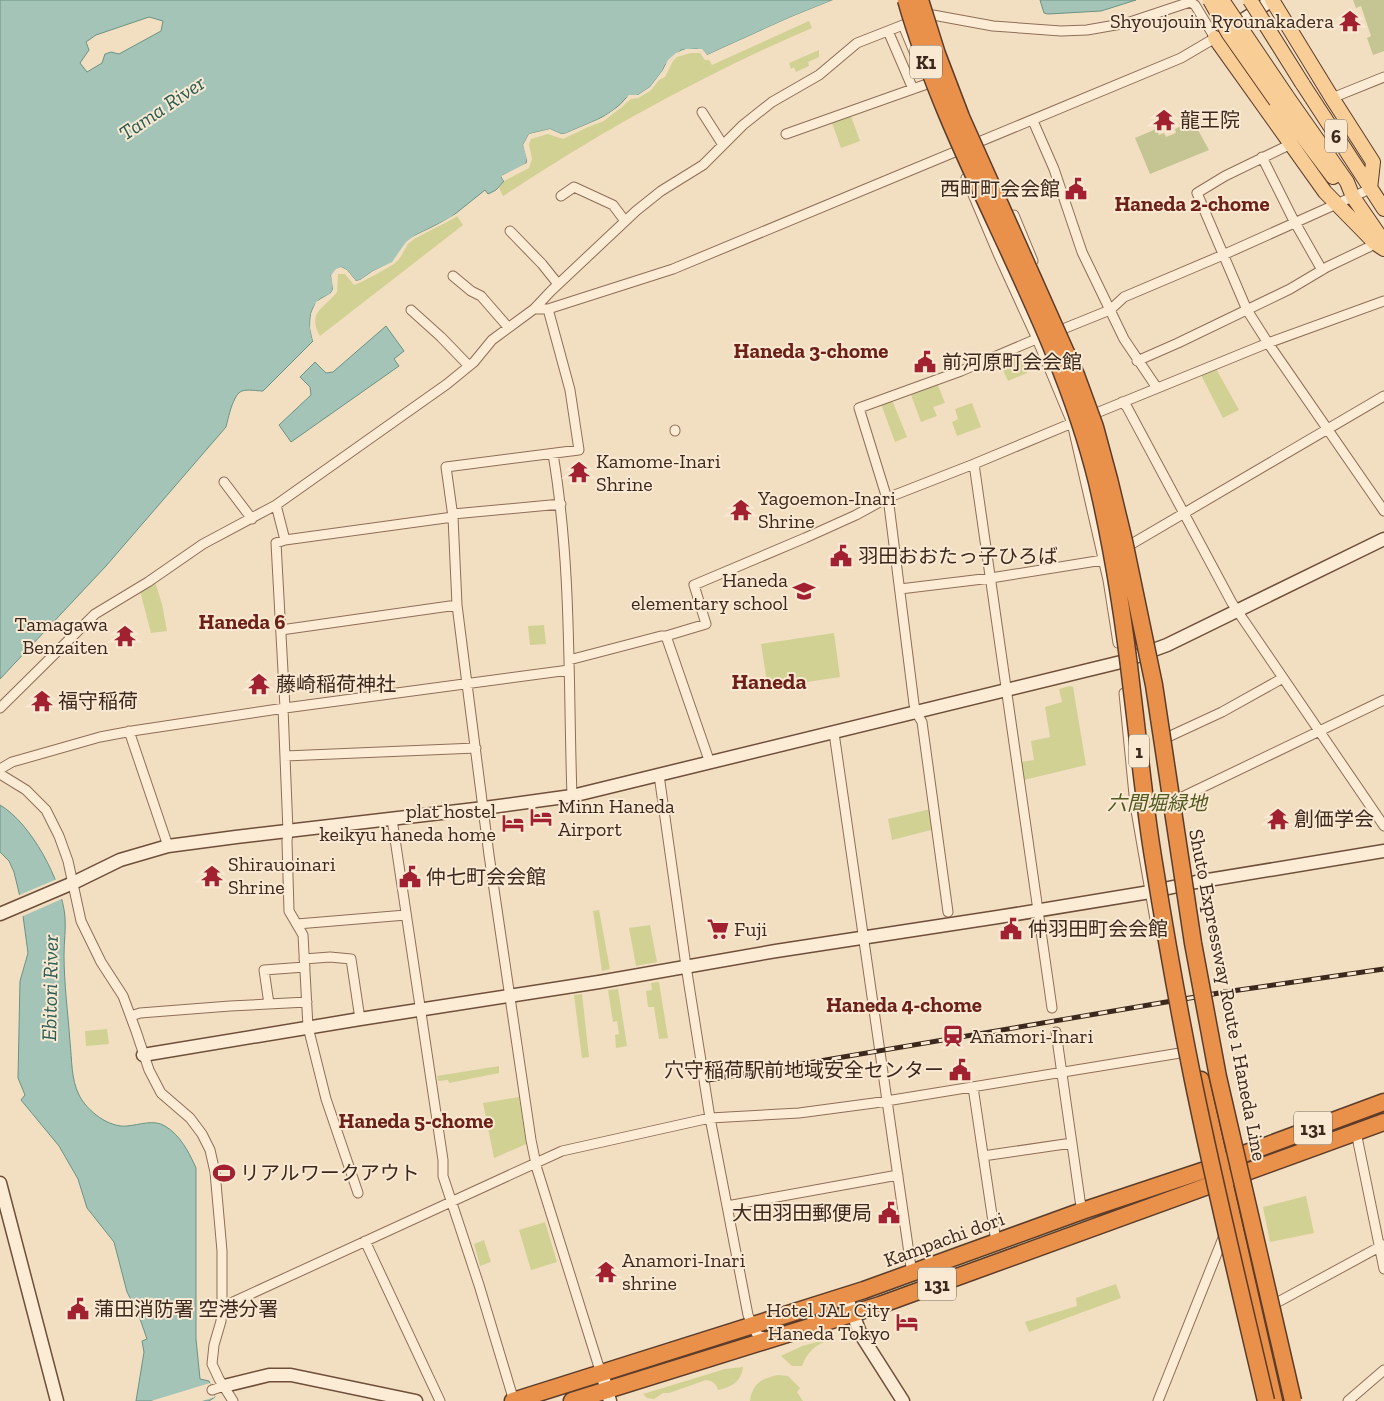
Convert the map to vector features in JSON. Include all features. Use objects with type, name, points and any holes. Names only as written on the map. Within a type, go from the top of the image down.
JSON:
[{"type":"highway","name":"K1","points":[[906,0],[924,58],[955,120]]},
{"type":"highway","name":"K1","points":[[920,0],[955,120]]},
{"type":"highway","name":"Shuto Expressway Route 1 Haneda Line","points":[[955,120],[1073,367],[1095,428],[1110,479],[1154,685],[1193,943],[1218,1077],[1293,1401]]},
{"type":"highway","name":"1","points":[[955,120],[1064,379],[1082,430],[1097,482],[1110,545],[1132,689],[1147,822],[1167,944],[1193,1082],[1266,1401]]},
{"type":"highway","points":[[1154,685],[1165,822],[1205,1080]]},
{"type":"highway","points":[[1132,689],[1157,822],[1176,942],[1205,1080],[1230,1160],[1283,1401]]},
{"type":"highway","name":"Kampachi dori","points":[[572,1401],[609,1396],[771,1338],[880,1305],[1207,1178],[1230,1160],[1384,1102]]},
{"type":"highway","name":"Kampachi dori","points":[[513,1401],[912,1274],[1082,1210],[1207,1178],[1234,1177],[1384,1122]]},
{"type":"highway","points":[[1234,1177],[1274,1401]]},
{"type":"main road","name":"6","points":[[1210,0],[1229,34],[1348,182],[1352,197],[1381,245]]},
{"type":"main road","name":"6","points":[[1222,0],[1281,98]]},
{"type":"main road","name":"6","points":[[1250,0],[1384,208]]},
{"type":"main road","points":[[1271,0],[1373,162],[1370,188]]},
{"type":"main road","points":[[1215,38],[1325,192],[1381,245]]},
{"type":"street","points":[[534,309],[548,309],[673,269],[1033,121],[1181,58],[1215,38],[1271,0]]},
{"type":"street","points":[[0,708],[95,614],[203,544],[276,505],[422,402],[468,366],[492,340],[534,309],[636,210],[661,191],[703,165],[743,125],[772,102],[820,75],[857,43],[931,16],[1027,29],[1087,30],[1127,22],[1190,2],[1195,5],[1215,38]]},
{"type":"street","points":[[931,16],[979,142],[1028,246],[1095,414],[1129,545],[1152,652],[1178,799],[1205,980]]},
{"type":"street","points":[[903,25],[999,256],[1037,339],[1072,423],[1103,560],[1121,662],[1135,805],[1180,1053],[1207,1178],[1262,1401]]},
{"type":"street","points":[[888,31],[913,89]]},
{"type":"street","points":[[1332,98],[1384,77]]},
{"type":"street","points":[[786,134],[927,84]]},
{"type":"street","points":[[702,112],[723,145]]},
{"type":"street","points":[[1033,121],[1054,169],[1082,252],[1124,340],[1156,388]]},
{"type":"street","points":[[1291,144],[1225,176],[1197,192],[1247,310],[1384,512]]},
{"type":"street","points":[[1262,158],[1322,270]]},
{"type":"street","points":[[561,196],[574,187],[613,206],[626,220]]},
{"type":"street","points":[[948,912],[922,722],[916,712],[889,504],[859,408],[961,372],[1110,310],[1124,297],[1296,223],[1370,188]]},
{"type":"street","points":[[510,231],[542,264],[558,284]]},
{"type":"street","points":[[1137,361],[1290,289],[1322,270],[1369,248],[1381,245]]},
{"type":"street","points":[[453,276],[471,291],[481,296],[508,327]]},
{"type":"street","points":[[569,660],[706,624],[694,585],[805,538],[856,515],[887,498],[1268,343],[1384,301]]},
{"type":"street","points":[[548,309],[570,390],[580,450],[446,467],[453,515],[457,605],[467,684],[535,1163],[609,1396]]},
{"type":"street","points":[[411,310],[442,337],[468,366]]},
{"type":"street","points":[[900,589],[991,578],[1103,560],[1384,396]]},
{"type":"street","points":[[1122,402],[1127,407],[1238,612],[1384,826]]},
{"type":"street","points":[[554,454],[567,569],[572,796]]},
{"type":"street","points":[[974,464],[1052,1008]]},
{"type":"street","points":[[224,482],[252,519]]},
{"type":"street","points":[[358,1193],[326,1099],[308,1028],[303,934],[289,911],[284,708],[276,542],[453,515],[561,504]]},
{"type":"street","points":[[276,505],[285,540]]},
{"type":"street","points":[[5,912],[71,884],[120,860],[168,846],[572,796],[1121,662],[1152,652],[1384,540]]},
{"type":"street","points":[[281,630],[457,605]]},
{"type":"street","points":[[666,636],[710,763]]},
{"type":"street","points":[[0,769],[12,762],[100,737],[284,708],[569,670]]},
{"type":"street","points":[[1168,738],[1222,712],[1283,678]]},
{"type":"street","points":[[1178,799],[1384,700]]},
{"type":"street","points":[[129,732],[168,846]]},
{"type":"street","points":[[834,733],[912,1274]]},
{"type":"street","points":[[285,756],[476,748]]},
{"type":"street","points":[[0,774],[31,794],[46,810],[64,850],[81,920],[122,996],[131,1016],[143,1055],[161,1093],[190,1118],[202,1134],[210,1150],[215,1172],[222,1251],[221,1321],[214,1345],[212,1364],[218,1379],[218,1388],[233,1401]]},
{"type":"street","points":[[659,775],[710,1118],[748,1315],[756,1333],[760,1336],[771,1338]]},
{"type":"street","points":[[392,819],[443,1160],[443,1176],[513,1401]]},
{"type":"street","points":[[143,1055],[1150,892],[1191,883],[1384,851]]},
{"type":"street","points":[[297,924],[406,915]]},
{"type":"street","points":[[269,1004],[264,970],[330,957],[351,959],[360,1019]]},
{"type":"street","points":[[131,1016],[140,1013],[220,1006],[307,1002]]},
{"type":"street","points":[[1208,1007],[1230,1160]]},
{"type":"street","points":[[1056,1032],[1082,1210]]},
{"type":"street","points":[[222,1305],[233,1302],[562,1151],[710,1118],[799,1113],[886,1101],[1180,1053]]},
{"type":"street","points":[[973,1087],[996,1242]]},
{"type":"street","points":[[1356,1132],[1382,1246],[1384,1269]]},
{"type":"street","points":[[983,1156],[1072,1142]]},
{"type":"street","points":[[727,1206],[898,1175]]},
{"type":"street","points":[[1234,1177],[1278,1302],[1300,1401]]},
{"type":"street","points":[[0,1183],[3,1205],[57,1401]]},
{"type":"street","points":[[1158,1401],[1223,1238]]},
{"type":"street","points":[[365,1241],[440,1401]]},
{"type":"street","points":[[1278,1302],[1382,1246]]},
{"type":"street","points":[[846,1296],[851,1313],[866,1346],[903,1401]]},
{"type":"street","points":[[1348,1401],[1384,1370]]},
{"type":"street","points":[[218,1388],[269,1375],[291,1375],[416,1401]]},
{"type":"green space","points":[[1353,0],[1384,0],[1384,51],[1373,55],[1367,38],[1371,36],[1361,6],[1356,8]]},
{"type":"green space","points":[[809,21],[812,28],[693,84],[654,105],[616,126],[503,196],[499,188],[504,181],[529,168],[532,159],[529,144],[531,139],[548,134],[563,139],[604,121],[631,99],[638,98],[650,91],[659,80],[665,77],[677,57],[691,53],[700,53],[712,65]]},
{"type":"green space","points":[[819,50],[819,57],[808,62],[809,66],[796,72],[794,67],[791,69],[789,63]]},
{"type":"green space","points":[[851,116],[860,141],[841,148],[832,123]]},
{"type":"green space","points":[[1192,119],[1209,150],[1150,174],[1135,138],[1156,129],[1159,135],[1164,133],[1166,137],[1176,133],[1175,129],[1179,127],[1178,124]]},
{"type":"green space","points":[[457,216],[463,225],[320,336],[316,328],[316,315],[337,292],[338,274],[345,274],[354,285],[362,282],[396,262],[412,240]]},
{"type":"green space","points":[[1020,350],[1027,373],[1008,381],[998,359]]},
{"type":"green space","points":[[1215,367],[1239,410],[1223,418],[1201,375]]},
{"type":"green space","points":[[937,383],[945,403],[933,407],[937,416],[921,422],[910,392]]},
{"type":"green space","points":[[892,400],[907,437],[895,442],[881,404]]},
{"type":"green space","points":[[972,403],[981,427],[957,436],[952,422],[958,419],[955,409]]},
{"type":"green space","points":[[155,582],[162,604],[167,631],[151,633],[140,591]]},
{"type":"green space","points":[[544,625],[546,644],[530,645],[528,626]]},
{"type":"green space","points":[[834,633],[840,677],[768,688],[761,644]]},
{"type":"green space","points":[[1073,687],[1086,765],[1024,780],[1021,762],[1034,760],[1031,741],[1050,737],[1045,707],[1062,702],[1059,689]]},
{"type":"green space","points":[[931,809],[935,829],[892,840],[888,819]]},
{"type":"green space","points":[[599,910],[610,969],[602,971],[593,911]]},
{"type":"green space","points":[[650,925],[657,962],[636,966],[629,928]]},
{"type":"green space","points":[[659,982],[668,1038],[659,1039],[654,1007],[648,1007],[646,991],[652,990],[651,983]]},
{"type":"green space","points":[[618,989],[627,1046],[616,1048],[615,1035],[619,1034],[617,1021],[613,1022],[608,990]]},
{"type":"green space","points":[[582,994],[589,1057],[582,1058],[574,995]]},
{"type":"green space","points":[[107,1029],[109,1044],[86,1046],[85,1031]]},
{"type":"green space","points":[[499,1066],[499,1073],[449,1083],[448,1080],[438,1081],[437,1076]]},
{"type":"green space","points":[[519,1097],[526,1144],[494,1158],[483,1103]]},
{"type":"green space","points":[[1306,1196],[1314,1233],[1270,1242],[1263,1207]]},
{"type":"green space","points":[[1130,1201],[1131,1204],[873,1297],[872,1295]]},
{"type":"green space","points":[[545,1222],[557,1262],[531,1270],[519,1230]]},
{"type":"green space","points":[[484,1240],[491,1262],[480,1266],[474,1244]]},
{"type":"green space","points":[[1116,1284],[1121,1298],[1029,1332],[1025,1322],[1077,1306],[1076,1298]]},
{"type":"green space","points":[[825,1340],[811,1351],[802,1366],[792,1366],[781,1356],[802,1346]]},
{"type":"green space","points":[[743,1367],[738,1380],[723,1389],[718,1390],[714,1383],[706,1380],[669,1393],[663,1393],[654,1399],[647,1398],[643,1394],[725,1369]]},
{"type":"green space","points":[[778,1375],[788,1376],[800,1388],[797,1392],[803,1401],[750,1401],[753,1390],[759,1383],[767,1378]]},
{"type":"water","name":"Tama River","points":[[0,0],[833,0],[707,55],[697,49],[681,50],[665,65],[650,87],[638,95],[626,98],[606,115],[564,134],[550,129],[529,134],[523,145],[527,159],[524,166],[503,175],[501,177],[504,181],[496,190],[488,194],[485,190],[450,218],[414,236],[392,263],[356,281],[347,270],[341,267],[331,275],[332,291],[319,300],[312,309],[310,325],[313,341],[263,391],[247,390],[239,393],[231,407],[226,427],[106,566],[0,679]],"holes":[[[149,17],[163,21],[161,31],[119,54],[111,52],[105,54],[102,63],[87,72],[80,63],[89,50],[86,42],[96,35]]]},
{"type":"water","points":[[1040,0],[1136,0],[1101,11],[1048,14],[1044,13]]},
{"type":"water","points":[[386,326],[404,351],[394,359],[399,366],[291,442],[279,425],[311,395],[310,387],[300,377],[315,362],[326,373],[333,372]]},
{"type":"water","name":"Ebitori River","points":[[0,805],[23,825],[43,854],[63,903],[65,917],[65,977],[73,1076],[79,1095],[87,1107],[99,1117],[113,1124],[127,1126],[156,1123],[165,1126],[180,1139],[196,1168],[196,1339],[200,1379],[209,1381],[215,1397],[209,1401],[136,1401],[144,1352],[142,1341],[147,1339],[138,1313],[127,1292],[114,1242],[87,1208],[78,1179],[59,1146],[21,1100],[25,1095],[18,1078],[20,981],[28,953],[21,901],[14,872],[9,861],[0,852]]},
{"type":"pier","points":[[836,0],[708,58],[697,51],[687,51],[677,55],[670,61],[652,89],[639,97],[630,98],[622,107],[603,120],[565,136],[560,137],[550,131],[530,136],[525,145],[530,159],[529,164],[523,169],[505,177],[506,180],[504,181],[501,176],[527,163],[523,145],[529,134],[550,129],[564,134],[602,118],[621,105],[629,95],[638,95],[650,87],[668,60],[676,53],[686,49],[702,49],[707,55]]},
{"type":"pier","points":[[456,214],[457,216],[451,220],[415,238],[408,244],[394,264],[361,282],[355,283],[345,272],[337,271],[334,275],[336,290],[315,308],[312,320],[315,340],[313,341],[310,328],[311,314],[316,302],[331,293],[333,289],[331,275],[336,269],[341,267],[347,270],[356,281],[360,280],[392,262],[406,242],[414,236]]},
{"type":"pier","points":[[57,879],[64,898],[21,917],[17,896]]},
{"type":"pier","points":[[210,1383],[215,1397],[202,1401],[151,1401]]},
{"type":"railway","points":[[708,1080],[1225,992],[1384,969]]},
{"type":"place","name":"Shyoujouin Ryounakadera","points":[[1350,21]]},
{"type":"place","name":"龍王院","points":[[1164,120]]},
{"type":"place","name":"西町町会会館","points":[[1076,189]]},
{"type":"place","name":"前河原町会会館","points":[[925,362]]},
{"type":"place","name":"Kamome-Inari Shrine","points":[[579,472]]},
{"type":"place","name":"Yagoemon-Inari Shrine","points":[[741,510]]},
{"type":"place","name":"羽田おおたっ子ひろば","points":[[841,556]]},
{"type":"place","name":"Haneda elementary school","points":[[804,591]]},
{"type":"place","name":"Tamagawa Benzaiten","points":[[125,636]]},
{"type":"place","name":"藤崎稲荷神社","points":[[259,684]]},
{"type":"place","name":"福守稲荷","points":[[42,701]]},
{"type":"place","name":"Minn Haneda Airport","points":[[541,817]]},
{"type":"place","name":"創価学会","points":[[1278,819]]},
{"type":"place","name":"plat hostel keikyu haneda home","points":[[513,823]]},
{"type":"place","name":"Shirauoinari Shrine","points":[[212,876]]},
{"type":"place","name":"仲七町会会館","points":[[410,877]]},
{"type":"place","name":"Fuji","points":[[718,929]]},
{"type":"place","name":"仲羽田町会会館","points":[[1011,929]]},
{"type":"place","name":"Anamori-Inari","points":[[953,1036]]},
{"type":"place","name":"穴守稲荷駅前地域安全センター","points":[[960,1070]]},
{"type":"place","name":"リアルワークアウト","points":[[224,1173]]},
{"type":"place","name":"大田羽田郵便局","points":[[889,1213]]},
{"type":"place","name":"Anamori-Inari shrine","points":[[606,1272]]},
{"type":"place","name":"蒲田消防署 空港分署","points":[[78,1309]]},
{"type":"place","name":"Hotel JAL City Haneda Tokyo","points":[[907,1322]]},
{"type":"district","name":"Haneda 2-chome","points":[[1192,204]]},
{"type":"district","name":"Haneda 3-chome","points":[[811,351]]},
{"type":"district","name":"Haneda 6","points":[[242,622]]},
{"type":"district","name":"Haneda","points":[[769,681]]},
{"type":"district","name":"Haneda 4-chome","points":[[904,1005]]},
{"type":"district","name":"Haneda 5-chome","points":[[416,1121]]},
{"type":"park label","name":"六間堀緑地","points":[[1157,803]]}]
